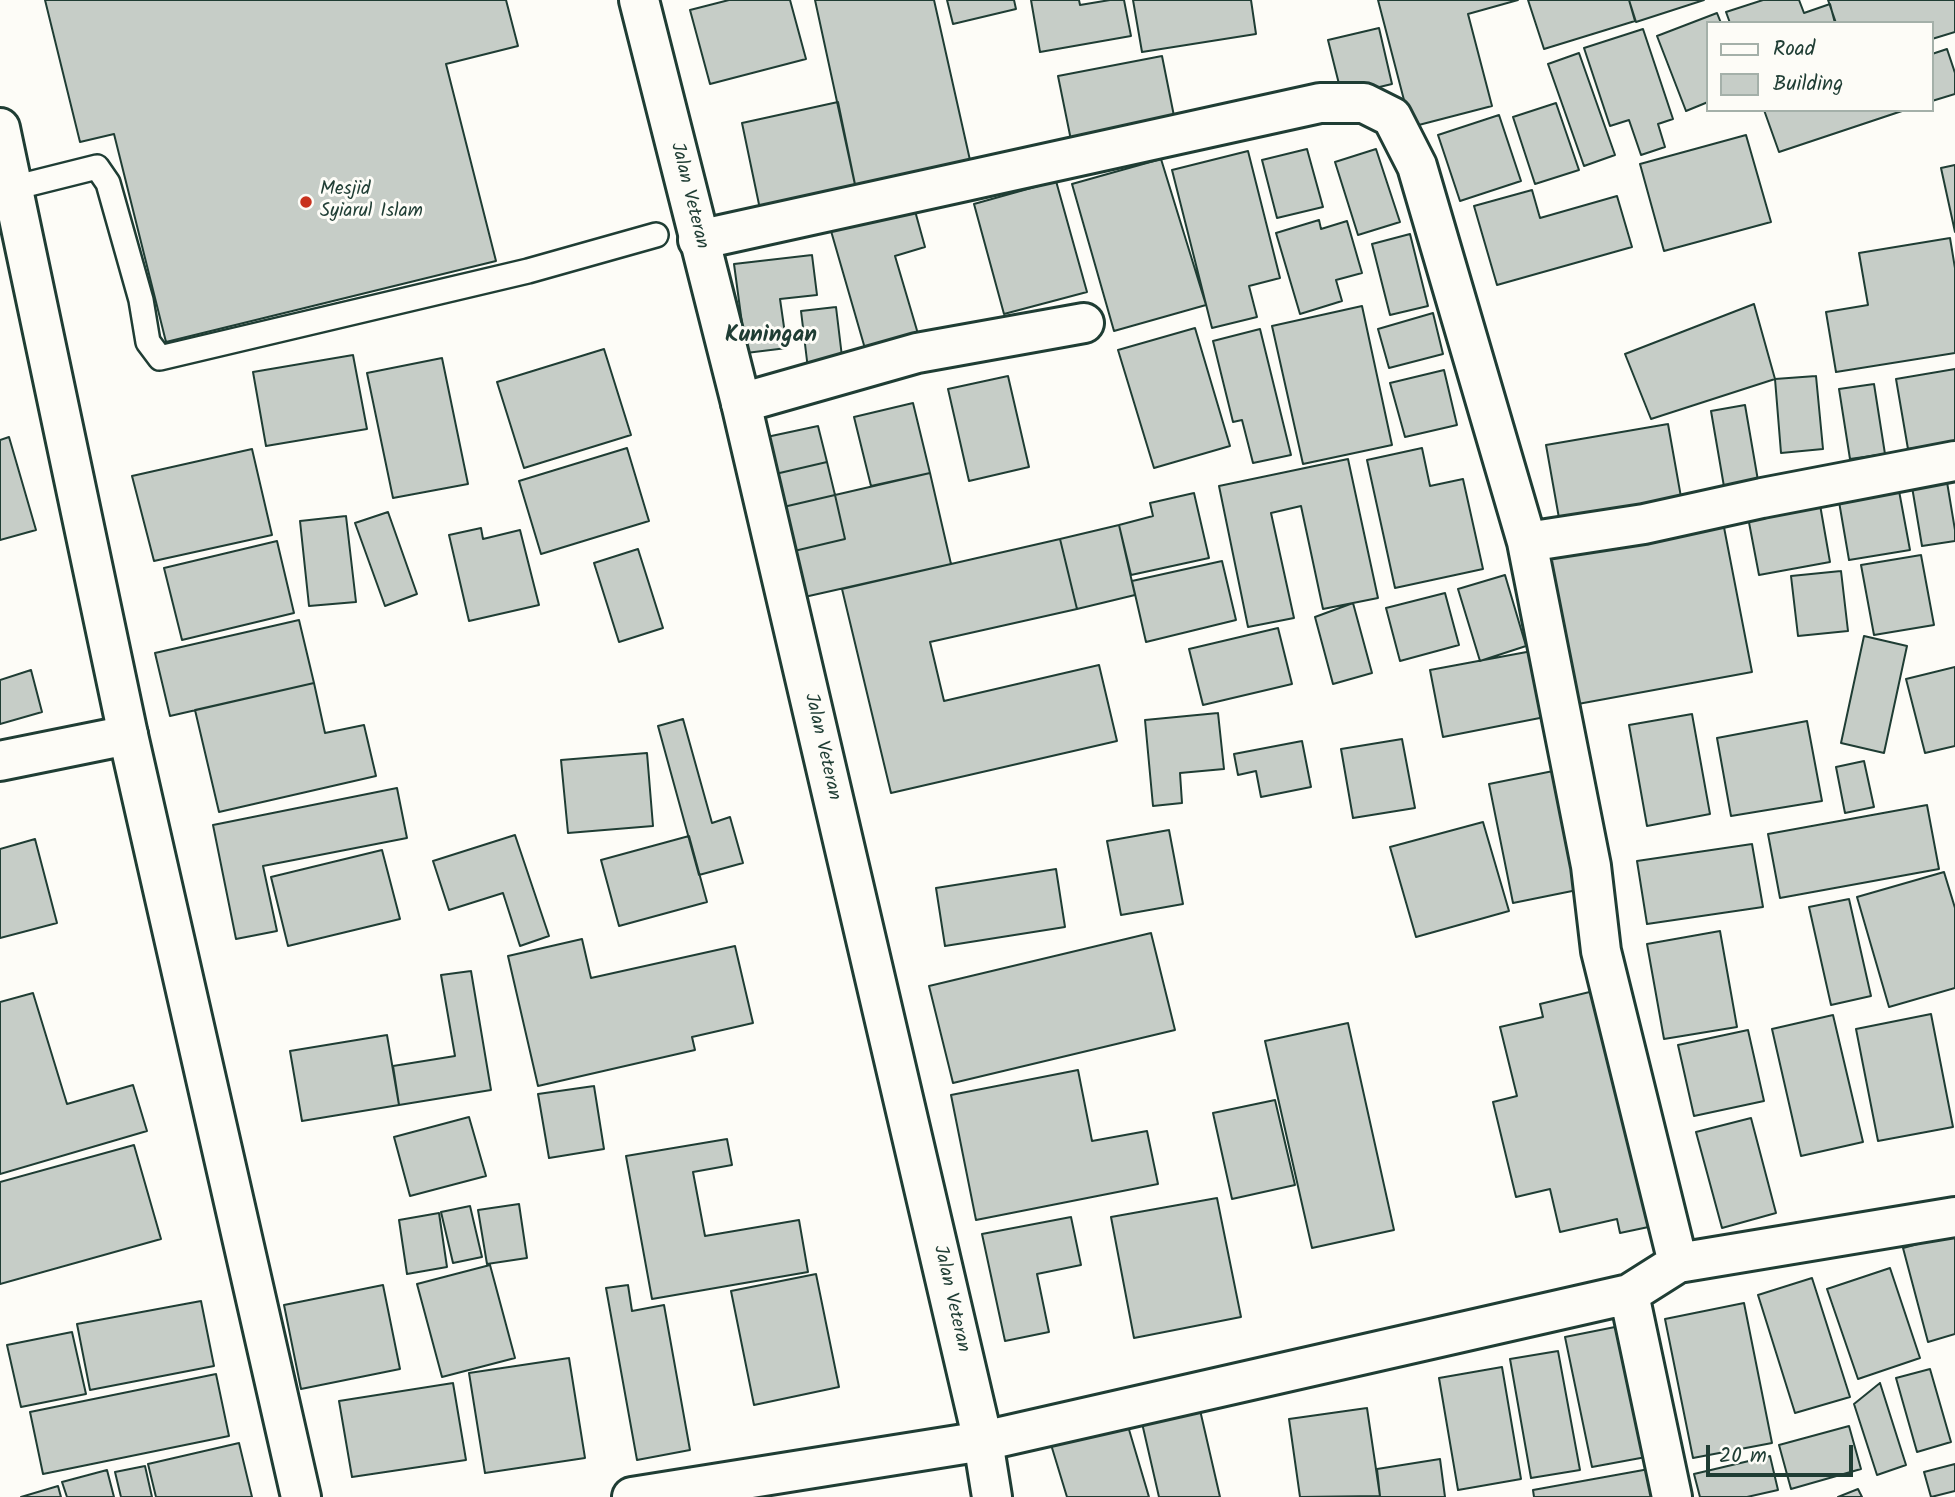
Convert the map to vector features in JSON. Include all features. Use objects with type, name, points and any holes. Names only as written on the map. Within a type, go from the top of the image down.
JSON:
[{"type":"street","name":"Jalan Veteran","points":[[639,0],[741,403],[983,1441],[992,1497]]},
{"type":"street","points":[[698,240],[1320,103],[1364,103],[1392,117],[1417,166],[1527,542],[1591,866],[1601,951],[1678,1263]]},
{"type":"street","points":[[4,167],[128,735],[301,1497]]},
{"type":"street","points":[[741,403],[917,353],[1084,323]]},
{"type":"street","points":[[1527,542],[1644,524],[1955,461]]},
{"type":"street","points":[[0,761],[128,735]]},
{"type":"street","points":[[632,1497],[983,1441],[1629,1294],[1678,1263],[1955,1217]]},
{"type":"street","points":[[1629,1294],[1672,1497]]},
{"type":"lane","points":[[4,167],[97,167],[108,183],[141,300],[148,342],[160,358],[515,274],[656,235]]},
{"type":"building","name":"Mesjid Syiarul Islam","points":[[45,0],[506,0],[518,46],[446,64],[496,261],[166,342],[114,134],[80,142]]},
{"type":"building","points":[[729,0],[790,0],[806,59],[710,84],[690,10]]},
{"type":"building","points":[[815,0],[934,0],[972,169],[857,194]]},
{"type":"building","points":[[947,0],[1014,0],[1016,9],[953,24]]},
{"type":"building","points":[[1031,0],[1079,0],[1080,5],[1124,0],[1131,36],[1040,52]]},
{"type":"building","points":[[1133,0],[1251,0],[1256,34],[1142,52]]},
{"type":"building","points":[[1378,0],[1518,0],[1468,14],[1492,106],[1411,127]]},
{"type":"building","points":[[1528,0],[1629,0],[1635,21],[1544,49]]},
{"type":"building","points":[[1629,0],[1704,0],[1636,22]]},
{"type":"building","points":[[1763,0],[1799,0],[1804,13],[1830,4],[1834,21],[1729,21],[1726,12]]},
{"type":"building","points":[[1828,0],[1955,0],[1955,32],[1934,38],[1934,21],[1835,21]]},
{"type":"building","points":[[1717,13],[1720,21],[1706,21],[1706,103],[1686,111],[1657,36]]},
{"type":"building","points":[[1379,28],[1392,84],[1342,96],[1328,40]]},
{"type":"building","points":[[1643,29],[1673,119],[1658,124],[1665,147],[1641,155],[1629,120],[1610,126],[1584,48]]},
{"type":"building","points":[[1947,49],[1955,73],[1955,94],[1934,100],[1934,53]]},
{"type":"building","points":[[1579,53],[1615,155],[1584,166],[1548,64]]},
{"type":"building","points":[[1162,56],[1177,131],[1073,150],[1058,76]]},
{"type":"building","points":[[838,102],[857,194],[761,214],[742,123]]},
{"type":"building","points":[[1556,103],[1579,170],[1535,184],[1513,117]]},
{"type":"building","points":[[1765,112],[1899,112],[1779,152]]},
{"type":"building","points":[[1499,115],[1521,181],[1460,201],[1438,135]]},
{"type":"building","points":[[1746,135],[1771,222],[1664,251],[1640,164]]},
{"type":"building","points":[[1307,149],[1323,207],[1277,218],[1262,160]]},
{"type":"building","points":[[1376,149],[1400,222],[1358,235],[1335,162]]},
{"type":"building","points":[[1248,151],[1280,278],[1249,286],[1257,317],[1212,328],[1172,170]]},
{"type":"building","points":[[1161,159],[1206,305],[1114,331],[1072,184]]},
{"type":"building","points":[[1955,165],[1955,232],[1941,168]]},
{"type":"building","points":[[1056,181],[1087,292],[1004,314],[974,204]]},
{"type":"building","points":[[1532,190],[1540,218],[1617,196],[1632,247],[1497,285],[1474,206]]},
{"type":"building","points":[[912,200],[925,247],[895,256],[921,344],[868,359],[829,224]]},
{"type":"building","points":[[1319,220],[1321,229],[1347,221],[1362,273],[1336,280],[1342,301],[1300,314],[1276,233]]},
{"type":"building","points":[[1410,234],[1428,306],[1390,315],[1372,244]]},
{"type":"building","points":[[1950,238],[1955,268],[1955,353],[1836,372],[1826,312],[1868,305],[1859,253]]},
{"type":"building","points":[[812,255],[817,295],[780,299],[787,348],[746,353],[734,264]]},
{"type":"building","points":[[1754,304],[1775,379],[1651,419],[1625,354]]},
{"type":"building","points":[[1362,306],[1392,445],[1303,464],[1272,326]]},
{"type":"building","points":[[836,307],[843,365],[808,369],[801,311]]},
{"type":"building","points":[[1433,313],[1443,354],[1389,368],[1378,329]]},
{"type":"building","points":[[1195,328],[1230,446],[1154,468],[1118,350]]},
{"type":"building","points":[[1260,329],[1291,455],[1253,463],[1242,420],[1233,422],[1213,341]]},
{"type":"building","points":[[604,349],[631,435],[524,468],[497,382]]},
{"type":"building","points":[[353,355],[367,429],[266,446],[253,372]]},
{"type":"building","points":[[442,358],[468,484],[393,498],[367,373]]},
{"type":"building","points":[[1955,369],[1955,442],[1908,449],[1896,379]]},
{"type":"building","points":[[1444,370],[1457,425],[1405,437],[1390,383]]},
{"type":"building","points":[[1008,376],[1029,467],[969,481],[948,389]]},
{"type":"building","points":[[1816,376],[1823,449],[1781,453],[1775,379]]},
{"type":"building","points":[[1874,384],[1885,454],[1850,459],[1839,389]]},
{"type":"building","points":[[913,403],[930,473],[871,486],[854,417]]},
{"type":"building","points":[[1745,405],[1761,498],[1727,504],[1711,411]]},
{"type":"building","points":[[1668,424],[1684,514],[1562,535],[1546,445]]},
{"type":"building","points":[[818,426],[827,462],[771,475],[762,438]]},
{"type":"building","points":[[9,437],[36,530],[0,540],[0,440]]},
{"type":"building","points":[[627,448],[649,521],[541,554],[519,481]]},
{"type":"building","points":[[1422,448],[1430,486],[1463,479],[1483,569],[1395,588],[1367,460]]},
{"type":"building","points":[[252,449],[272,535],[154,561],[132,476]]},
{"type":"building","points":[[1348,459],[1378,598],[1323,609],[1301,506],[1271,513],[1294,618],[1248,627],[1219,486]]},
{"type":"building","points":[[827,462],[835,495],[779,508],[771,475]]},
{"type":"building","points":[[1945,470],[1955,541],[1922,546],[1910,475]]},
{"type":"building","points":[[930,473],[951,564],[800,598],[790,552],[845,539],[835,495]]},
{"type":"building","points":[[1897,480],[1910,550],[1849,560],[1837,490]]},
{"type":"building","points":[[1194,493],[1209,558],[1131,575],[1119,525],[1153,516],[1150,503]]},
{"type":"building","points":[[835,495],[845,539],[790,552],[779,508]]},
{"type":"building","points":[[1819,499],[1830,562],[1759,575],[1747,512]]},
{"type":"building","points":[[388,512],[417,594],[385,606],[355,523]]},
{"type":"building","points":[[346,516],[356,602],[309,606],[300,521]]},
{"type":"building","points":[[1722,517],[1752,672],[1578,704],[1548,550]]},
{"type":"building","points":[[1119,525],[1135,595],[1077,609],[1060,539]]},
{"type":"building","points":[[481,528],[483,539],[520,530],[539,605],[469,621],[449,535]]},
{"type":"building","points":[[1060,539],[1077,609],[930,642],[944,701],[1099,665],[1117,741],[891,793],[842,589]]},
{"type":"building","points":[[277,541],[294,613],[182,640],[164,568]]},
{"type":"building","points":[[638,549],[663,628],[619,642],[594,563]]},
{"type":"building","points":[[1921,555],[1934,625],[1874,635],[1861,565]]},
{"type":"building","points":[[1222,561],[1236,620],[1146,642],[1132,581]]},
{"type":"building","points":[[1841,571],[1848,631],[1798,636],[1791,576]]},
{"type":"building","points":[[1505,575],[1526,646],[1480,661],[1458,589]]},
{"type":"building","points":[[1445,593],[1459,645],[1400,661],[1386,608]]},
{"type":"building","points":[[1353,603],[1372,673],[1333,684],[1315,617]]},
{"type":"building","points":[[299,620],[314,683],[170,716],[155,653]]},
{"type":"building","points":[[1278,628],[1292,684],[1203,705],[1189,649]]},
{"type":"building","points":[[1864,636],[1907,646],[1884,753],[1841,743]]},
{"type":"building","points":[[1532,651],[1545,717],[1443,737],[1430,670]]},
{"type":"building","points":[[1955,667],[1955,746],[1925,753],[1906,679]]},
{"type":"building","points":[[31,670],[42,712],[0,724],[0,680]]},
{"type":"building","points":[[314,683],[325,733],[364,725],[376,776],[219,812],[195,710]]},
{"type":"building","points":[[1218,713],[1224,769],[1180,773],[1182,803],[1153,806],[1145,720]]},
{"type":"building","points":[[1692,714],[1710,814],[1647,826],[1629,725]]},
{"type":"building","points":[[683,719],[712,823],[730,817],[743,863],[699,875],[658,726]]},
{"type":"building","points":[[1807,721],[1822,801],[1731,816],[1717,738]]},
{"type":"building","points":[[1402,739],[1415,808],[1353,818],[1341,749]]},
{"type":"building","points":[[1302,741],[1311,787],[1261,797],[1256,771],[1238,775],[1234,754]]},
{"type":"building","points":[[647,753],[653,826],[568,833],[561,760]]},
{"type":"building","points":[[1864,761],[1874,807],[1845,813],[1836,767]]},
{"type":"building","points":[[1563,769],[1587,888],[1513,903],[1489,784]]},
{"type":"building","points":[[397,788],[407,838],[263,866],[277,931],[236,939],[213,825]]},
{"type":"building","points":[[1927,805],[1939,869],[1780,898],[1768,834]]},
{"type":"building","points":[[1483,822],[1509,911],[1416,937],[1390,847]]},
{"type":"building","points":[[1169,830],[1183,904],[1121,915],[1107,841]]},
{"type":"building","points":[[515,835],[549,936],[520,946],[503,893],[449,910],[433,861]]},
{"type":"building","points":[[689,836],[707,902],[619,926],[601,860]]},
{"type":"building","points":[[35,839],[57,923],[0,938],[0,849]]},
{"type":"building","points":[[1752,844],[1763,907],[1647,924],[1637,861]]},
{"type":"building","points":[[382,850],[400,919],[288,946],[271,877]]},
{"type":"building","points":[[1056,869],[1065,927],[945,946],[936,888]]},
{"type":"building","points":[[1944,872],[1955,908],[1955,988],[1889,1007],[1857,897]]},
{"type":"building","points":[[1849,899],[1871,996],[1831,1005],[1809,907]]},
{"type":"building","points":[[1720,931],[1737,1027],[1664,1039],[1647,944]]},
{"type":"building","points":[[1151,933],[1175,1030],[953,1083],[929,986]]},
{"type":"building","points":[[582,939],[591,978],[735,946],[753,1023],[692,1037],[695,1050],[538,1086],[508,956]]},
{"type":"building","points":[[471,971],[491,1090],[399,1105],[393,1066],[455,1056],[441,975]]},
{"type":"building","points":[[1602,989],[1658,1225],[1620,1233],[1617,1219],[1560,1232],[1550,1189],[1516,1197],[1493,1102],[1517,1096],[1500,1027],[1543,1017],[1540,1004]]},
{"type":"building","points":[[33,993],[67,1104],[133,1085],[147,1131],[0,1174],[0,1002]]},
{"type":"building","points":[[1931,1014],[1953,1127],[1878,1141],[1856,1029]]},
{"type":"building","points":[[1833,1015],[1863,1142],[1801,1156],[1772,1029]]},
{"type":"building","points":[[1348,1023],[1394,1230],[1312,1248],[1265,1041]]},
{"type":"building","points":[[1748,1030],[1764,1101],[1694,1116],[1678,1045]]},
{"type":"building","points":[[387,1035],[399,1105],[302,1121],[290,1051]]},
{"type":"building","points":[[1078,1070],[1092,1141],[1147,1131],[1158,1184],[976,1220],[951,1095]]},
{"type":"building","points":[[594,1086],[604,1149],[549,1158],[538,1094]]},
{"type":"building","points":[[1275,1100],[1295,1185],[1232,1199],[1213,1113]]},
{"type":"building","points":[[469,1117],[486,1176],[410,1196],[394,1137]]},
{"type":"building","points":[[1751,1118],[1776,1213],[1722,1228],[1696,1132]]},
{"type":"building","points":[[727,1139],[732,1165],[693,1172],[705,1236],[799,1220],[808,1272],[652,1299],[626,1156]]},
{"type":"building","points":[[134,1145],[161,1239],[0,1284],[0,1182]]},
{"type":"building","points":[[1217,1198],[1241,1317],[1134,1338],[1111,1217]]},
{"type":"building","points":[[519,1204],[527,1258],[487,1264],[478,1210]]},
{"type":"building","points":[[470,1206],[482,1257],[453,1263],[441,1212]]},
{"type":"building","points":[[439,1213],[447,1267],[407,1274],[399,1220]]},
{"type":"building","points":[[1071,1217],[1081,1265],[1037,1274],[1049,1332],[1005,1341],[982,1234]]},
{"type":"building","points":[[1955,1234],[1955,1334],[1928,1342],[1903,1248]]},
{"type":"building","points":[[490,1265],[515,1358],[442,1377],[417,1284]]},
{"type":"building","points":[[1890,1268],[1920,1358],[1858,1379],[1827,1289]]},
{"type":"building","points":[[816,1274],[839,1387],[754,1405],[731,1291]]},
{"type":"building","points":[[1812,1278],[1850,1397],[1795,1413],[1758,1295]]},
{"type":"building","points":[[383,1285],[400,1369],[301,1389],[284,1305]]},
{"type":"building","points":[[628,1285],[632,1311],[664,1305],[690,1450],[637,1460],[606,1288]]},
{"type":"building","points":[[201,1301],[214,1366],[90,1390],[77,1324]]},
{"type":"building","points":[[1744,1303],[1772,1443],[1693,1458],[1665,1319]]},
{"type":"building","points":[[1620,1326],[1646,1457],[1592,1467],[1565,1337]]},
{"type":"building","points":[[72,1332],[86,1394],[21,1407],[7,1345]]},
{"type":"building","points":[[1558,1351],[1580,1470],[1531,1478],[1510,1359]]},
{"type":"building","points":[[569,1358],[585,1458],[485,1473],[469,1373]]},
{"type":"building","points":[[1502,1367],[1521,1479],[1458,1490],[1439,1378]]},
{"type":"building","points":[[1930,1369],[1951,1442],[1917,1452],[1896,1378]]},
{"type":"building","points":[[216,1374],[229,1436],[43,1474],[30,1412]]},
{"type":"building","points":[[453,1383],[466,1460],[352,1477],[339,1401]]},
{"type":"building","points":[[1880,1383],[1906,1465],[1877,1475],[1854,1404]]},
{"type":"building","points":[[1367,1408],[1380,1496],[1300,1497],[1289,1419]]},
{"type":"building","points":[[1200,1410],[1220,1497],[1159,1497],[1142,1423]]},
{"type":"building","points":[[1125,1416],[1149,1497],[1067,1497],[1049,1438]]},
{"type":"building","points":[[1849,1426],[1861,1469],[1791,1489],[1779,1445]]},
{"type":"building","points":[[239,1443],[252,1497],[156,1497],[148,1464]]},
{"type":"building","points":[[1770,1456],[1778,1490],[1747,1497],[1700,1497],[1694,1474]]},
{"type":"building","points":[[1440,1459],[1445,1497],[1371,1497],[1380,1496],[1377,1469]]},
{"type":"building","points":[[1955,1464],[1955,1491],[1931,1497],[1924,1472]]},
{"type":"building","points":[[145,1466],[152,1497],[121,1497],[115,1472]]},
{"type":"building","points":[[1649,1469],[1654,1497],[1534,1497],[1533,1490]]},
{"type":"building","points":[[107,1470],[114,1497],[67,1497],[62,1482]]},
{"type":"building","points":[[58,1486],[61,1497],[21,1497]]},
{"type":"building","points":[[1858,1489],[1862,1497],[1838,1497]]},
{"type":"place","name":"Mesjid Syiarul Islam","points":[[306,202]]},
{"type":"district","name":"Kuningan","points":[[771,337]]}]
